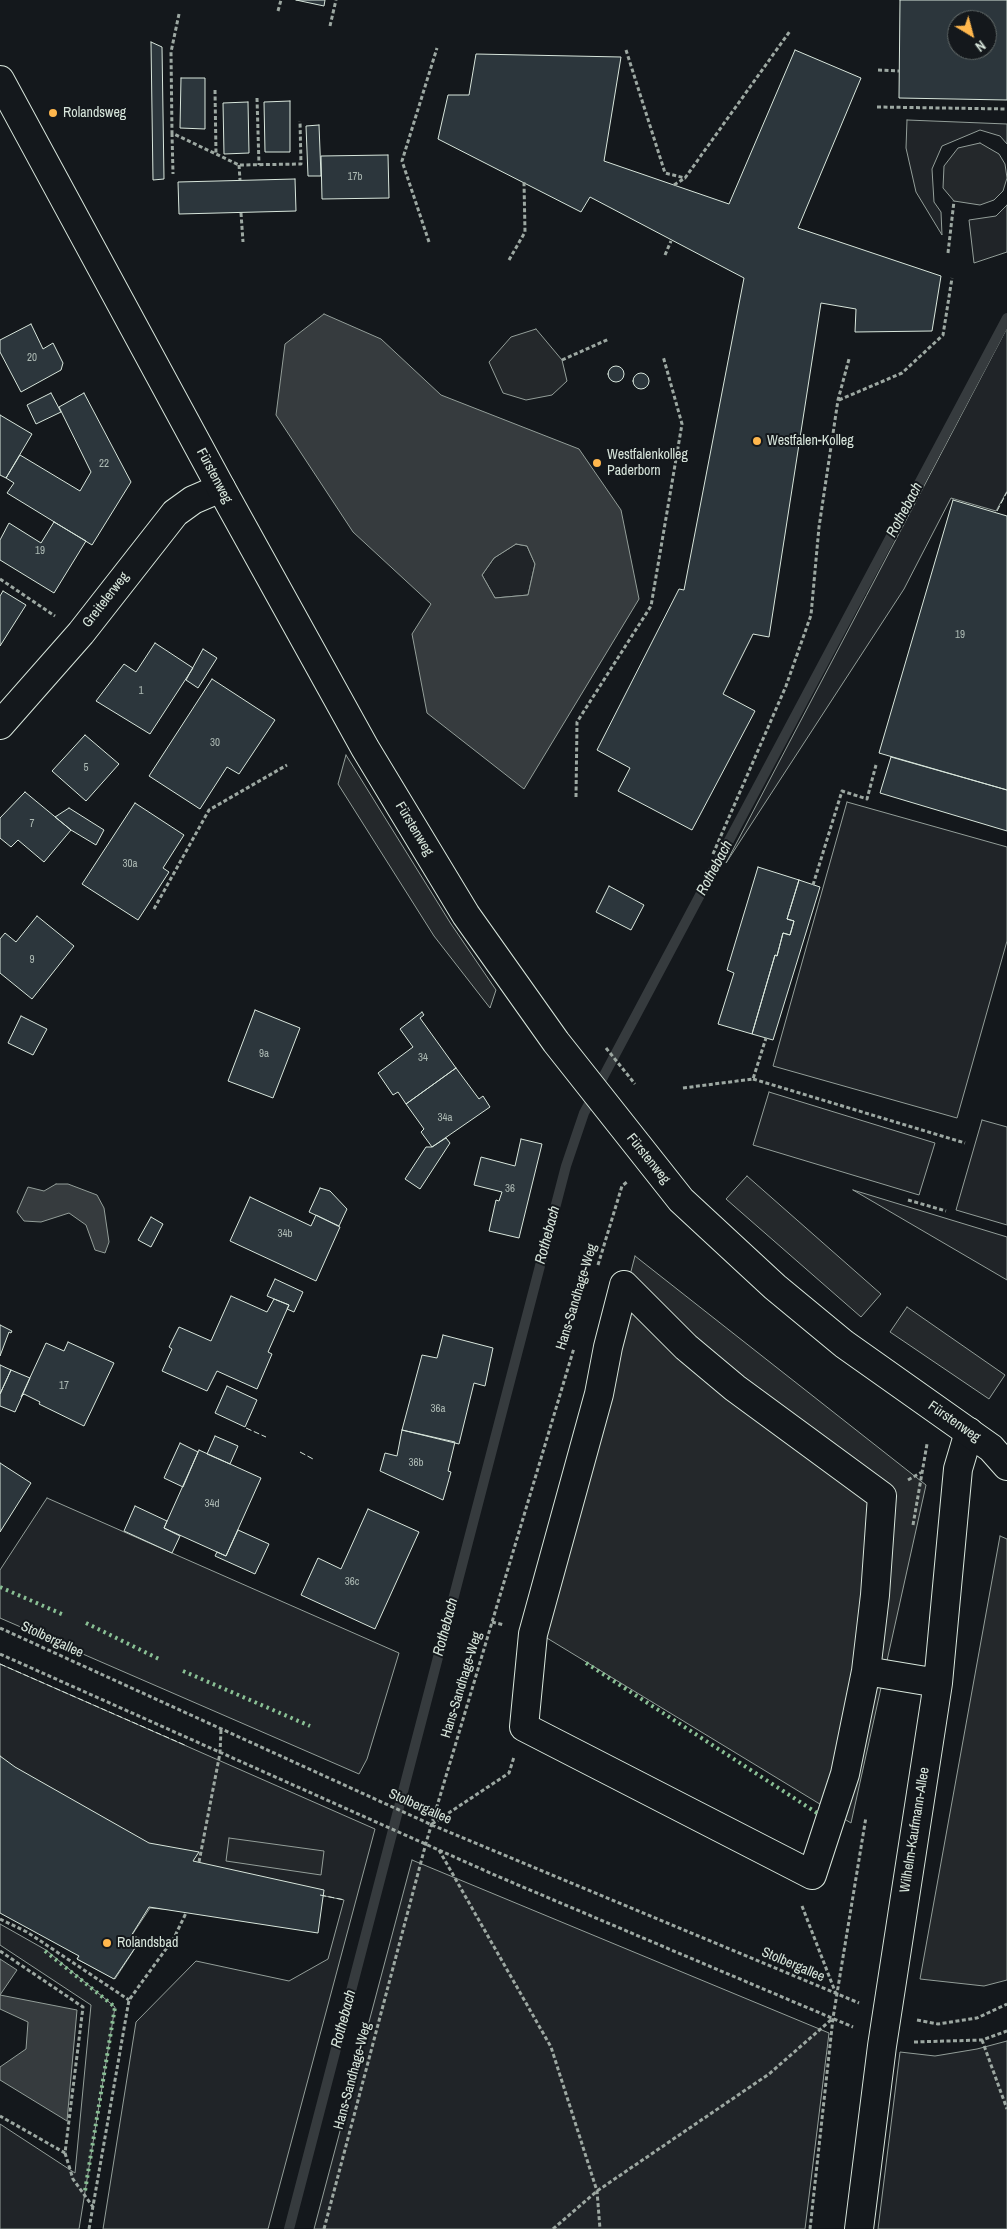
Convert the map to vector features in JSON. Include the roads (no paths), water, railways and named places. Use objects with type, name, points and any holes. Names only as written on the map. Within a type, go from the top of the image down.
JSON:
[{"type":"main road","name":"Fürstenweg","points":[[0,80],[221,488],[365,748],[466,915],[577,1070],[681,1200],[775,1287],[860,1356],[1002,1454]]},
{"type":"main road","name":"Greitelerweg","points":[[0,725],[80,633],[175,513],[193,500],[221,488]]},
{"type":"main road","points":[[624,1285],[686,1347],[735,1388],[882,1496],[875,1595],[866,1671],[845,1774],[812,1875],[524,1727],[533,1634],[599,1394],[608,1347],[624,1285]]},
{"type":"main road","name":"Wilhelm-Kaufmann-Allee","points":[[859,2229],[882,2046],[938,1683],[958,1469],[969,1432]]},
{"type":"main road","points":[[866,1671],[938,1683]]},
{"type":"waterway","name":"Rothebach","points":[[289,2229],[566,1166],[584,1113],[1007,318]]},
{"type":"place","name":"Rolandsweg","points":[[53,113]]},
{"type":"place","name":"Westfalen-Kolleg","points":[[757,441]]},
{"type":"place","name":"Westfalenkolleg Paderborn","points":[[597,463]]},
{"type":"place","name":"Rolandsbad","points":[[107,1943]]}]
